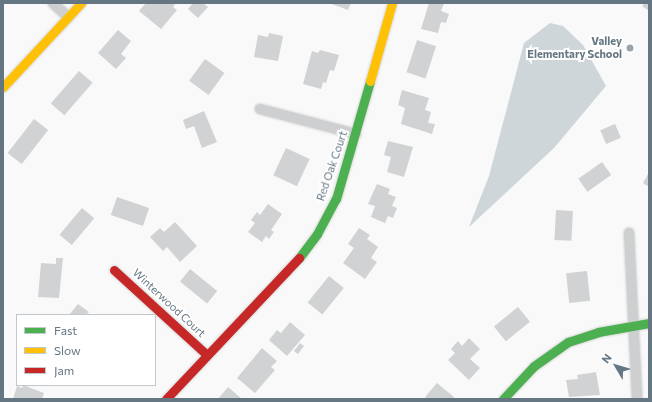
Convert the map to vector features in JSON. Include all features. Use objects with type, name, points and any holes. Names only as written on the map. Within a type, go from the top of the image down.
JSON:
[{"type":"street","points":[[53,3],[68,17]]},
{"type":"street","points":[[3,87],[81,3]]},
{"type":"street","name":"Red Oak Court","points":[[166,399],[291,269],[317,234],[336,199],[356,134],[392,3]]},
{"type":"street","points":[[260,109],[356,134]]},
{"type":"street","points":[[629,233],[632,326],[637,399]]},
{"type":"street","name":"Winterwood Court","points":[[114,270],[207,355]]},
{"type":"street","points":[[503,399],[534,366],[568,342],[598,332],[649,323]]},
{"type":"shaded area","points":[[550,23],[563,26],[583,45],[606,86],[554,148],[469,227],[489,176],[524,43]]},
{"type":"building","points":[[146,3],[176,3],[173,7],[177,10],[161,29],[139,11]]},
{"type":"building","points":[[193,3],[203,3],[208,7],[198,18],[188,9]]},
{"type":"building","points":[[329,3],[351,3],[348,10]]},
{"type":"building","points":[[429,3],[444,3],[441,11],[449,14],[446,23],[441,22],[438,33],[421,29]]},
{"type":"building","points":[[645,3],[649,3],[649,11],[642,6]]},
{"type":"building","points":[[118,30],[131,41],[121,54],[126,58],[116,69],[98,53]]},
{"type":"building","points":[[269,33],[283,36],[278,61],[254,57],[258,35],[268,37]]},
{"type":"building","points":[[417,40],[436,46],[426,79],[406,72]]},
{"type":"building","points":[[320,50],[339,55],[334,71],[330,70],[326,83],[323,82],[321,89],[303,84],[312,51],[318,53]]},
{"type":"building","points":[[205,59],[224,73],[209,95],[189,81]]},
{"type":"building","points":[[79,71],[93,83],[64,115],[51,103]]},
{"type":"building","points":[[402,90],[429,98],[425,110],[431,112],[428,123],[435,124],[432,134],[401,124],[405,108],[398,105]]},
{"type":"building","points":[[204,111],[217,142],[202,148],[194,126],[186,129],[183,120]]},
{"type":"building","points":[[34,119],[48,130],[22,164],[8,153]]},
{"type":"building","points":[[615,124],[621,138],[606,144],[600,130]]},
{"type":"building","points":[[388,141],[413,147],[404,177],[387,172],[391,157],[384,155]]},
{"type":"building","points":[[286,148],[310,159],[297,186],[273,175]]},
{"type":"building","points":[[602,162],[611,175],[587,192],[578,179]]},
{"type":"building","points":[[649,172],[649,187],[643,183]]},
{"type":"building","points":[[377,184],[390,189],[388,194],[396,197],[392,206],[397,208],[393,218],[388,216],[385,223],[371,217],[375,206],[368,204]]},
{"type":"building","points":[[117,197],[149,208],[143,226],[111,215]]},
{"type":"building","points":[[268,204],[282,214],[271,230],[274,232],[269,239],[266,236],[262,242],[248,232],[255,223],[251,220],[257,212],[260,215]]},
{"type":"building","points":[[82,208],[94,218],[72,245],[60,235]]},
{"type":"building","points":[[556,210],[573,211],[571,241],[554,240]]},
{"type":"building","points":[[175,222],[197,246],[180,262],[167,247],[163,251],[150,237],[160,228],[164,232]]},
{"type":"building","points":[[359,228],[370,235],[367,239],[378,247],[371,258],[377,262],[365,279],[343,263],[354,248],[348,244]]},
{"type":"building","points":[[56,258],[63,258],[59,298],[38,297],[41,263],[56,264]]},
{"type":"building","points":[[190,269],[217,291],[207,303],[180,281]]},
{"type":"building","points":[[587,271],[590,301],[569,303],[566,273]]},
{"type":"building","points":[[329,276],[344,288],[322,314],[308,302]]},
{"type":"building","points":[[78,304],[89,312],[87,314],[70,314]]},
{"type":"building","points":[[518,307],[530,322],[506,341],[494,327]]},
{"type":"building","points":[[290,322],[305,335],[287,356],[269,340],[277,330],[281,333]]},
{"type":"building","points":[[469,338],[480,349],[470,359],[480,368],[469,380],[448,360],[455,353],[451,349],[458,341],[462,346]]},
{"type":"building","points":[[300,343],[304,346],[298,354],[294,351]]},
{"type":"building","points":[[262,348],[277,361],[271,367],[275,370],[255,393],[237,378]]},
{"type":"building","points":[[596,372],[600,395],[569,397],[566,380],[578,379],[577,375]]},
{"type":"building","points":[[437,383],[454,397],[453,399],[428,399],[425,397]]},
{"type":"building","points":[[17,386],[22,388],[23,386],[26,386],[44,393],[42,399],[13,399]]},
{"type":"building","points":[[228,387],[242,399],[218,399]]},
{"type":"traffic: fast","points":[[299,258],[317,234],[336,199],[370,81]]},
{"type":"traffic: fast","points":[[503,399],[534,366],[568,342],[598,332],[649,323]]},
{"type":"traffic: slow","points":[[3,87],[81,3]]},
{"type":"traffic: slow","points":[[370,81],[392,3]]},
{"type":"traffic: jam","points":[[166,399],[299,258]]},
{"type":"traffic: jam","points":[[114,270],[207,355]]},
{"type":"place","name":"Valley Elementary School","points":[[630,48]]}]
